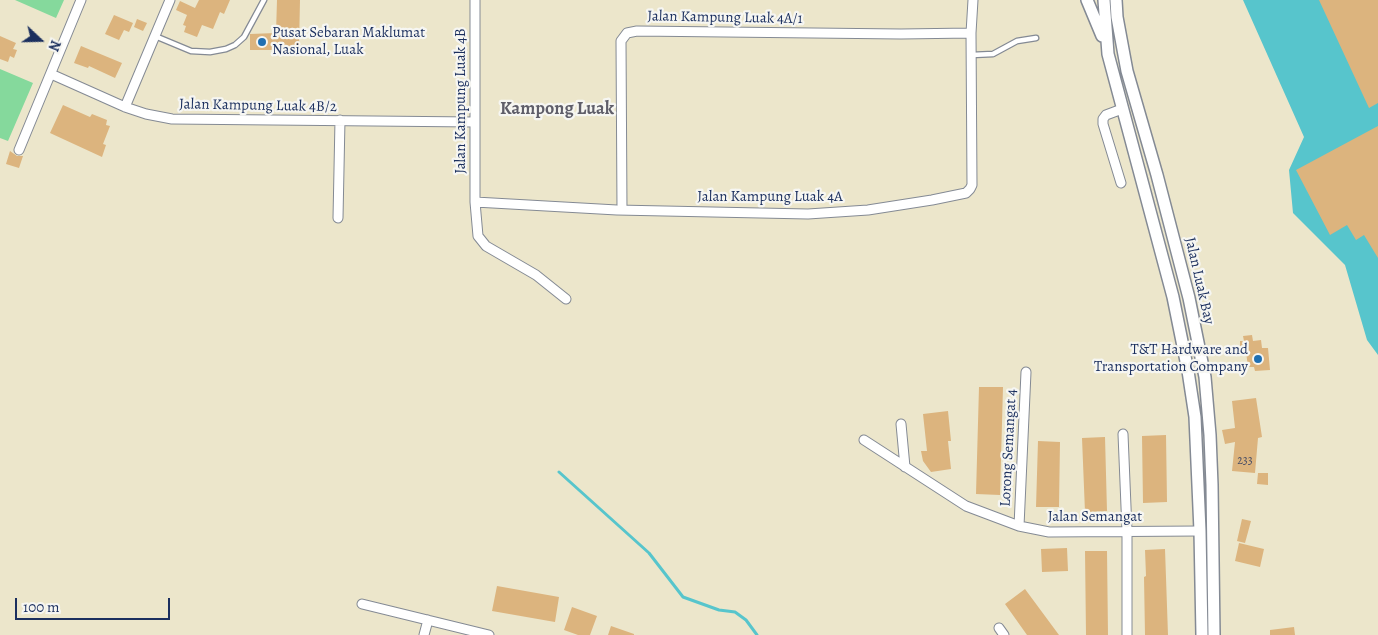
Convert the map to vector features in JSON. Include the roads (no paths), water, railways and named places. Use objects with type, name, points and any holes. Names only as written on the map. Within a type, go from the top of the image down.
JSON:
[{"type":"street","points":[[19,150],[81,0]]},
{"type":"street","points":[[125,107],[170,0]]},
{"type":"street","name":"Jalan Kampung Luak 4B","points":[[475,0],[475,202],[478,236],[482,243],[536,275],[566,299]]},
{"type":"street","name":"Jalan Kampung Luak 4A","points":[[475,202],[620,210],[818,214],[868,210],[966,193],[972,185],[973,0]]},
{"type":"street","points":[[1087,0],[1108,54]]},
{"type":"street","name":"Jalan Luak Bay","points":[[1104,0],[1108,54],[1173,297],[1188,371],[1195,417],[1202,635]]},
{"type":"street","name":"Jalan Luak Bay","points":[[1116,0],[1117,17],[1127,71],[1187,288],[1205,377],[1210,434],[1214,635]]},
{"type":"street","name":"Jalan Kampung Luak 4A/1","points":[[620,210],[622,41],[627,33],[637,31],[972,33]]},
{"type":"street","name":"Jalan Kampung Luak 4B/2","points":[[51,74],[125,107],[146,114],[172,119],[474,122]]},
{"type":"street","points":[[1121,184],[1103,124],[1103,118],[1122,109]]},
{"type":"street","points":[[338,218],[340,120]]},
{"type":"street","name":"Lorong Semangat 4","points":[[1019,526],[1026,372]]},
{"type":"street","points":[[901,424],[905,467]]},
{"type":"street","points":[[1123,434],[1127,531],[1127,635]]},
{"type":"street","name":"Jalan Semangat","points":[[864,440],[966,506],[1019,526],[1049,532],[1200,531]]},
{"type":"street","points":[[362,604],[490,635]]},
{"type":"street","points":[[424,635],[428,620]]},
{"type":"lane","points":[[155,36],[191,50],[210,52],[226,49],[235,46],[244,37],[264,0]]},
{"type":"lane","points":[[972,55],[993,54],[1017,42],[1036,38]]},
{"type":"water","points":[[1243,0],[1378,0],[1378,355],[1367,340],[1345,265],[1293,213],[1289,170],[1304,137]]},
{"type":"waterway","points":[[559,472],[649,553],[683,597],[719,610],[735,612],[746,620],[757,635]]},
{"type":"place","name":"Pusat Sebaran Maklumat Nasional, Luak","points":[[262,42]]},
{"type":"place","name":"T&T Hardware and Transportation Company","points":[[1258,359]]},
{"type":"district","name":"Kampong Luak","points":[[557,110]]}]
